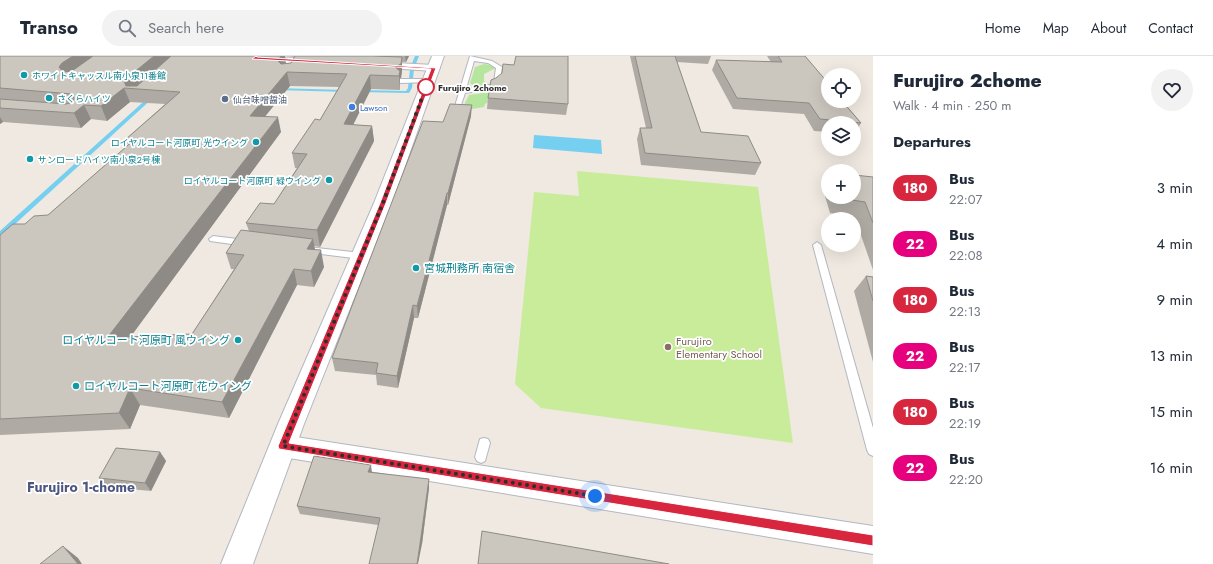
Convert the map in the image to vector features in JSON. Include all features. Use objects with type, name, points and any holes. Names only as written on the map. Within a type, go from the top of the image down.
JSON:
[{"type":"street","points":[[256,56],[254,58],[300,61],[288,74]]},
{"type":"street","points":[[237,564],[283,446],[383,203],[429,71],[365,65]]},
{"type":"street","points":[[283,446],[873,540]]},
{"type":"lane","points":[[463,91],[492,87],[496,82],[498,67],[490,62],[473,58],[458,106],[465,110]]},
{"type":"lane","points":[[402,81],[429,71]]},
{"type":"lane","points":[[212,238],[252,243]]},
{"type":"lane","points":[[817,245],[873,450]]},
{"type":"lane","points":[[300,249],[361,256]]},
{"type":"lane","points":[[481,457],[484,443]]},
{"type":"green space","points":[[484,64],[491,65],[496,68],[484,74],[484,81],[491,85],[480,87],[472,85],[470,83],[475,67]]},
{"type":"green space","points":[[490,92],[489,102],[485,104],[484,107],[472,109],[464,105],[469,95]]},
{"type":"green space","points":[[577,171],[758,187],[793,443],[541,408],[515,384],[534,192],[579,196]]},
{"type":"water","points":[[534,135],[601,140],[602,154],[533,148]]},
{"type":"building","points":[[0,56],[73,56],[62,63],[59,67],[63,72],[72,71],[93,56],[154,56],[124,81],[126,86],[137,86],[171,56],[281,56],[278,61],[281,64],[291,63],[295,56],[402,57],[401,64],[395,67],[400,71],[399,76],[370,75],[344,124],[372,126],[317,230],[246,223],[260,203],[274,204],[307,154],[292,153],[315,119],[320,120],[347,74],[287,72],[250,116],[278,117],[107,338],[192,334],[244,255],[226,253],[241,230],[313,239],[307,249],[321,250],[311,271],[294,269],[222,402],[130,388],[119,413],[0,419],[0,235],[13,224],[25,224],[34,216],[48,215],[134,140],[126,139],[180,92],[124,88],[101,106],[84,105],[74,113],[0,108],[0,99],[66,104],[73,102],[74,98],[72,94],[0,88]]},
{"type":"building","points":[[516,56],[568,56],[568,104],[488,98],[491,80],[502,73],[503,64],[514,65]]},
{"type":"building","points":[[635,56],[675,56],[701,132],[748,136],[761,163],[645,153],[640,128],[652,128]]},
{"type":"building","points":[[778,56],[805,56],[821,75],[821,108],[848,108],[855,116],[821,116],[820,119],[809,103],[737,98],[716,60],[782,62]]},
{"type":"building","points":[[450,104],[472,105],[417,306],[413,305],[397,376],[376,373],[378,363],[332,358],[423,121],[443,122]]},
{"type":"building","points":[[861,176],[873,177],[873,223],[865,202],[861,201]]},
{"type":"building","points":[[866,276],[873,277],[873,301]]},
{"type":"building","points":[[116,448],[160,452],[145,483],[99,478]]},
{"type":"building","points":[[314,456],[371,465],[368,472],[429,479],[417,564],[369,564],[380,518],[297,506]]},
{"type":"building","points":[[482,531],[669,564],[478,564]]},
{"type":"building","points":[[63,546],[78,564],[40,564]]},
{"type":"waterway","points":[[413,65],[417,56]]},
{"type":"waterway","points":[[358,91],[407,92],[410,88],[412,69]]},
{"type":"waterway","points":[[276,89],[347,91]]},
{"type":"waterway","points":[[0,235],[153,96]]},
{"type":"bus line","name":"180","points":[[256,56],[254,58],[434,68],[383,203],[283,446],[873,540]]},
{"type":"place","name":"ホワイトキャッスル南小泉11番館","points":[[24,75]]},
{"type":"place","name":"Furujiro 2chome","points":[[426,87]]},
{"type":"place","name":"さくらハイツ","points":[[49,98]]},
{"type":"place","name":"仙台味噌醤油","points":[[225,99]]},
{"type":"place","name":"Lawson","points":[[352,107]]},
{"type":"place","name":"ロイヤルコート河原町 光ウイング","points":[[256,142]]},
{"type":"place","name":"サンロードハイツ南小泉2号棟","points":[[30,159]]},
{"type":"place","name":"ロイヤルコート河原町 緑ウイング","points":[[329,180]]},
{"type":"place","name":"宮城刑務所 南宿舎","points":[[416,268]]},
{"type":"place","name":"ロイヤルコート河原町 風ウイング","points":[[238,340]]},
{"type":"place","name":"Furujiro Elementary School","points":[[668,347]]},
{"type":"place","name":"ロイヤルコート河原町 花ウイング","points":[[76,386]]},
{"type":"district","name":"Furujiro 1-chome","points":[[81,487]]},
{"type":"route","points":[[426,87],[383,203],[283,446],[595,496]]}]
